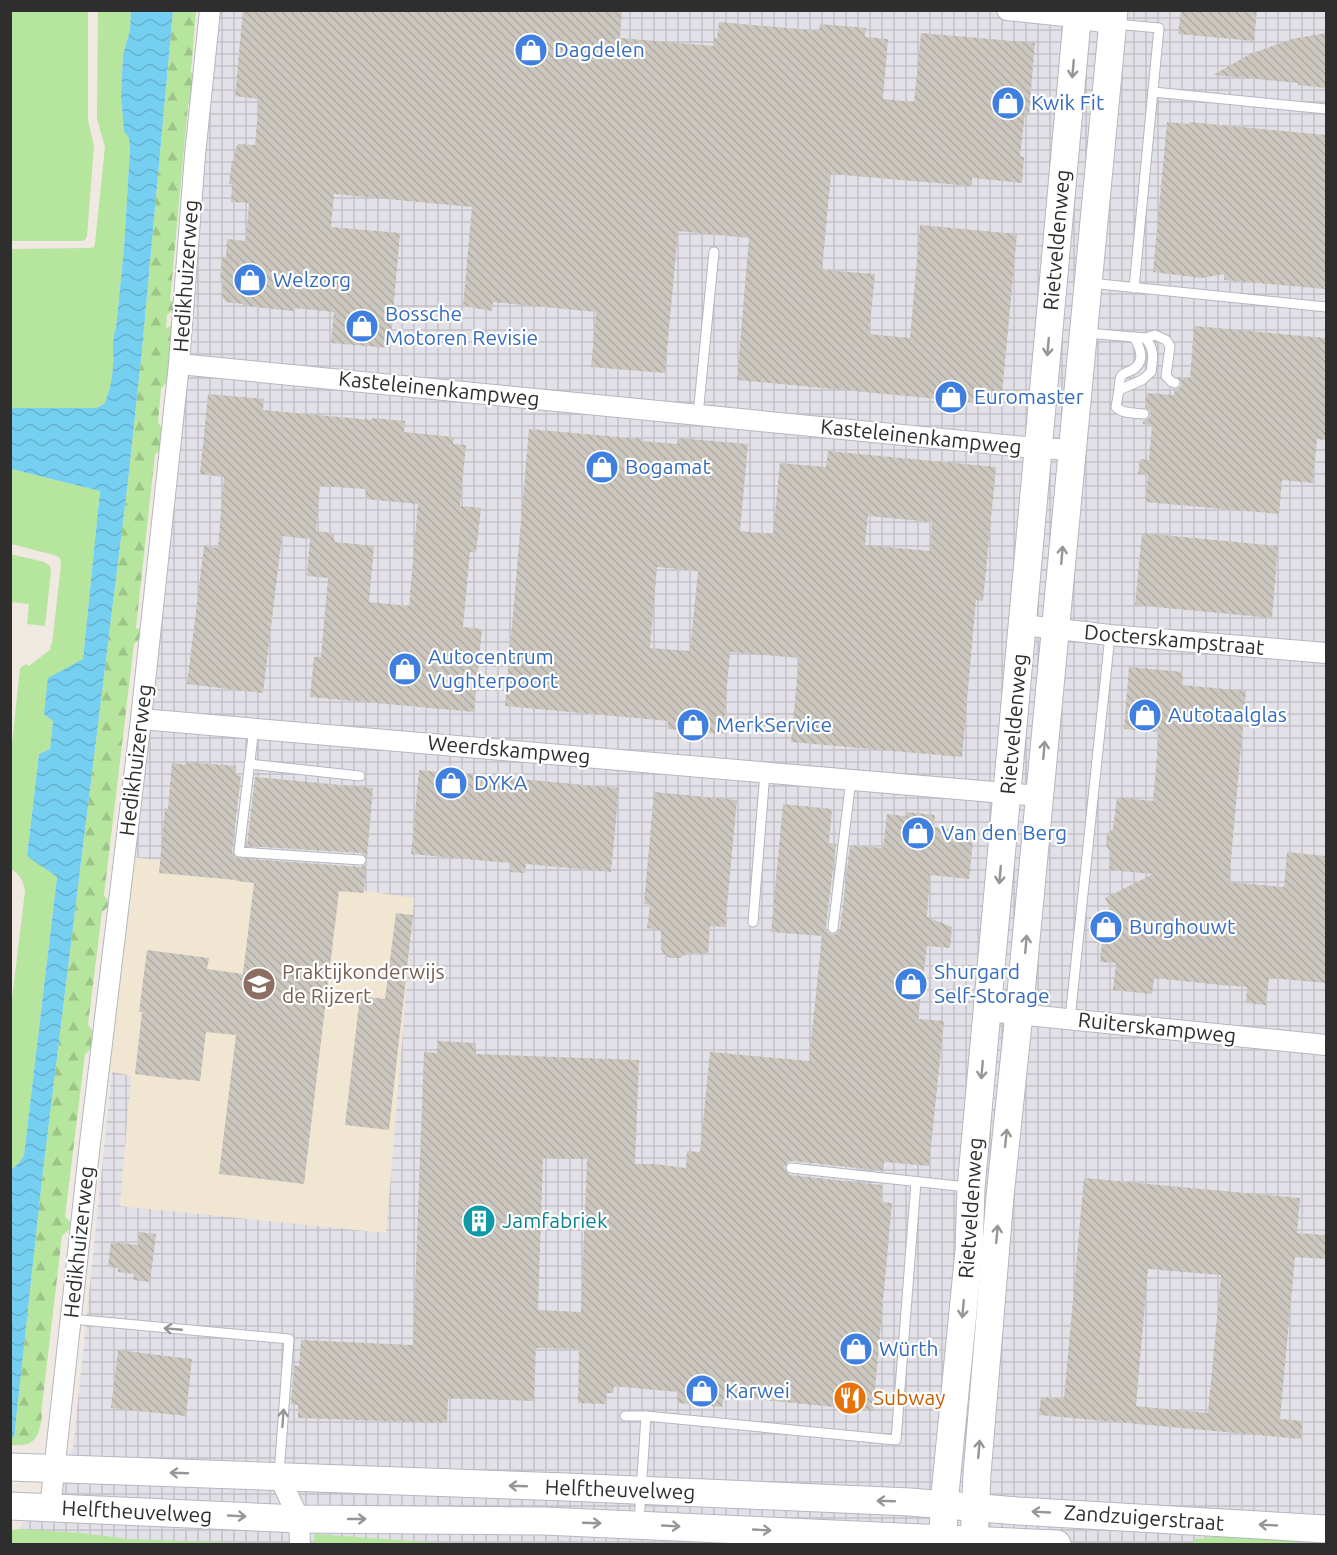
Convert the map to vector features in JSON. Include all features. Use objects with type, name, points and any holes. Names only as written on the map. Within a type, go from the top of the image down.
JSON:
[{"type":"main road","name":"Rietveldenweg","points":[[958,1542],[971,1188],[1078,14]]},
{"type":"main road","name":"Rietveldenweg","points":[[960,1506],[977,1474],[1000,1196],[1113,17]]},
{"type":"main road","name":"Helftheuvelweg","points":[[10,1467],[279,1476],[960,1506]]},
{"type":"main road","name":"Helftheuvelweg","points":[[10,1506],[299,1532],[544,1521],[958,1542]]},
{"type":"main road","name":"Zandzuigerstraat","points":[[960,1506],[1326,1528]]},
{"type":"main road","name":"Zandzuigerstraat","points":[[958,1542],[1057,1545]]},
{"type":"street","name":"Hedikhuizerweg","points":[[50,1508],[141,719],[179,364],[195,155],[210,10]]},
{"type":"street","points":[[1007,10],[1113,17]]},
{"type":"street","name":"Kasteleinenkampweg","points":[[179,364],[1072,450]]},
{"type":"street","name":"Docterskampstraat","points":[[1023,625],[1055,630],[1326,653]]},
{"type":"street","name":"Weerdskampweg","points":[[141,719],[1040,796]]},
{"type":"street","name":"Ruiterskampweg","points":[[987,1011],[1326,1045]]},
{"type":"street","points":[[279,1476],[299,1532]]},
{"type":"lane","points":[[1113,17],[1159,28],[1134,288]]},
{"type":"lane","points":[[1153,92],[1326,109]]},
{"type":"lane","points":[[698,415],[714,252]]},
{"type":"lane","name":"Rietveldenweg","points":[[1088,283],[1326,307]]},
{"type":"lane","points":[[1083,333],[1145,338],[1155,335],[1166,340],[1171,351],[1166,376],[1175,383]]},
{"type":"lane","points":[[1134,337],[1141,353],[1140,362],[1135,369],[1122,375],[1116,407],[1122,412],[1144,414]]},
{"type":"lane","points":[[1119,390],[1142,380],[1151,372],[1154,353],[1145,338]]},
{"type":"lane","points":[[1070,1019],[1110,634]]},
{"type":"lane","points":[[254,728],[239,852],[361,860]]},
{"type":"lane","points":[[249,764],[360,776]]},
{"type":"lane","points":[[753,922],[765,772]]},
{"type":"lane","points":[[833,928],[851,779]]},
{"type":"lane","points":[[790,1168],[971,1188]]},
{"type":"lane","points":[[625,1416],[646,1416],[896,1440],[916,1182]]},
{"type":"lane","points":[[71,1319],[289,1339],[279,1476]]},
{"type":"lane","points":[[639,1525],[646,1416]]},
{"type":"shaded area","points":[[209,11],[1326,11],[1326,1544],[18,1544],[19,1529],[73,1448],[168,532]]},
{"type":"shaded area","name":"Praktijkonderwijs de Rijzert","points":[[126,856],[414,898],[386,1233],[120,1206],[131,1076],[102,1069]]},
{"type":"green space","points":[[11,10],[88,11],[88,120],[94,146],[85,240],[11,241]]},
{"type":"green space","points":[[98,11],[131,11],[130,30],[123,55],[121,96],[124,130],[129,138],[130,148],[124,248],[113,366],[108,395],[104,404],[96,408],[11,408],[10,249],[90,248],[94,247],[95,243],[105,147],[97,119]]},
{"type":"green space","points":[[173,11],[196,11],[191,72],[201,83],[200,95],[188,105],[170,301],[179,296],[180,304],[167,315],[166,329],[175,322],[170,377],[161,389],[158,423],[168,435],[168,445],[155,454],[136,628],[138,629],[145,623],[146,634],[134,644],[104,895],[109,906],[102,912],[88,1025],[94,1032],[92,1048],[85,1054],[65,1216],[71,1223],[71,1228],[62,1236],[41,1423],[37,1435],[31,1442],[11,1445],[10,1438],[14,1437],[43,1171],[128,481]]},
{"type":"green space","points":[[11,469],[100,491],[83,659],[53,721],[50,749],[39,754],[27,855],[57,877],[24,1155],[11,1170],[10,1016],[25,891],[21,878],[11,869],[10,764],[20,668],[26,664],[29,666],[51,649],[61,565],[60,558],[54,555],[11,544]]},
{"type":"green space","points":[[10,554],[44,562],[50,566],[45,626],[27,624],[29,604],[11,602]]},
{"type":"green space","points":[[11,1530],[129,1539],[271,1544],[11,1544]]},
{"type":"green space","points":[[1233,1532],[1305,1540],[1279,1545],[1194,1543],[1194,1539]]},
{"type":"green space","points":[[314,1534],[456,1544],[314,1544]]},
{"type":"water","points":[[131,11],[173,11],[128,481],[43,1171],[14,1438],[11,1438],[11,1170],[24,1155],[57,877],[27,856],[39,754],[50,749],[53,721],[44,714],[48,678],[83,659],[100,491],[11,469],[11,408],[96,408],[104,404],[109,390],[113,371],[113,342],[124,248],[130,148],[129,138],[124,131],[121,96],[123,55],[130,30]]},
{"type":"building","points":[[243,10],[451,10],[470,12],[470,10],[622,10],[620,38],[713,46],[714,38],[717,38],[719,22],[819,31],[820,24],[866,28],[865,37],[888,39],[883,99],[914,102],[921,33],[1035,43],[1029,113],[1025,113],[1020,156],[1024,157],[1022,183],[972,178],[972,186],[831,174],[822,270],[875,274],[869,334],[910,338],[920,225],[1017,234],[1001,405],[737,380],[749,238],[678,231],[665,373],[591,367],[596,312],[493,302],[492,311],[463,306],[472,207],[334,194],[331,227],[400,233],[390,348],[331,343],[334,312],[293,308],[293,311],[226,302],[222,296],[223,280],[220,279],[222,257],[226,257],[227,239],[246,241],[249,203],[231,202],[232,184],[229,184],[232,161],[234,161],[238,144],[255,145],[259,99],[235,96]]},
{"type":"building","points":[[1181,10],[1257,10],[1254,41],[1178,34]]},
{"type":"building","points":[[1326,33],[1326,88],[1213,75],[1250,54],[1292,39]]},
{"type":"building","points":[[1167,122],[1326,135],[1325,289],[1224,280],[1224,274],[1202,278],[1153,272]]},
{"type":"building","points":[[1194,326],[1326,338],[1326,440],[1317,439],[1313,483],[1282,480],[1279,514],[1145,502],[1148,475],[1138,474],[1140,459],[1149,460],[1152,425],[1143,424],[1143,421],[1151,415],[1145,407],[1146,393],[1174,395],[1175,390],[1182,385],[1178,377],[1190,378]]},
{"type":"building","points":[[208,394],[264,399],[263,410],[405,421],[404,432],[454,437],[453,444],[466,445],[460,506],[481,508],[476,552],[470,552],[463,627],[482,629],[474,712],[310,697],[314,657],[321,657],[328,578],[307,576],[310,539],[282,536],[263,693],[187,684],[204,546],[218,548],[224,477],[200,474]],"holes":[[[320,486],[366,489],[365,499],[418,504],[409,606],[369,602],[374,546],[335,542],[333,533],[316,531]]]},
{"type":"building","points":[[529,429],[677,444],[677,438],[748,444],[740,531],[773,534],[780,463],[826,467],[828,451],[996,467],[983,601],[976,600],[962,757],[791,742],[799,658],[730,652],[723,734],[668,729],[668,721],[505,706]],"holes":[[[868,516],[932,522],[930,551],[865,545]],[[657,567],[698,571],[690,651],[650,648]]]},
{"type":"building","points":[[1142,533],[1278,546],[1272,618],[1135,605]]},
{"type":"building","points":[[1129,667],[1183,672],[1182,685],[1246,691],[1229,882],[1284,887],[1287,852],[1326,856],[1326,983],[1269,978],[1266,1005],[1246,1003],[1247,987],[1154,978],[1152,994],[1113,990],[1116,963],[1100,962],[1105,914],[1111,911],[1105,898],[1153,874],[1109,870],[1111,852],[1106,846],[1107,834],[1113,829],[1117,797],[1153,801],[1159,732],[1124,729]]},
{"type":"building","points":[[187,762],[236,766],[236,775],[241,776],[232,851],[236,858],[361,867],[366,864],[364,893],[339,891],[304,1184],[219,1174],[236,1035],[206,1032],[200,1081],[135,1074],[142,1012],[139,1012],[147,950],[209,958],[207,969],[243,974],[254,883],[159,873],[172,763],[187,765]]},
{"type":"building","points":[[419,770],[619,788],[611,872],[526,864],[525,873],[510,872],[511,863],[411,854]]},
{"type":"building","points":[[255,777],[373,788],[367,857],[361,853],[247,846]]},
{"type":"building","points":[[654,792],[737,800],[725,927],[710,926],[708,954],[688,953],[680,958],[670,958],[661,949],[661,930],[647,928],[650,905],[644,904]]},
{"type":"building","points":[[783,804],[832,809],[829,843],[836,844],[826,927],[832,935],[840,929],[850,845],[883,848],[887,814],[906,816],[906,812],[935,815],[934,827],[974,832],[969,879],[930,875],[927,917],[952,927],[950,948],[927,946],[918,1019],[944,1021],[929,1166],[884,1162],[884,1171],[792,1161],[784,1167],[790,1175],[882,1185],[881,1202],[892,1203],[873,1411],[724,1396],[722,1407],[677,1403],[678,1392],[614,1386],[613,1393],[606,1393],[606,1404],[578,1403],[579,1349],[536,1348],[534,1401],[448,1398],[447,1423],[298,1418],[298,1405],[291,1404],[294,1366],[299,1366],[301,1340],[413,1345],[424,1052],[437,1053],[437,1041],[476,1043],[476,1054],[639,1060],[635,1164],[686,1168],[687,1151],[700,1152],[710,1052],[809,1061],[822,936],[771,932]],"holes":[[[543,1158],[587,1159],[581,1312],[538,1310]]]},
{"type":"building","points":[[396,913],[413,915],[389,1130],[345,1125],[360,996],[385,999]]},
{"type":"building","points":[[1084,1178],[1300,1198],[1297,1233],[1326,1235],[1326,1259],[1295,1257],[1280,1419],[1303,1421],[1301,1439],[1039,1415],[1041,1397],[1064,1399]],"holes":[[[1148,1269],[1221,1275],[1208,1413],[1136,1406]]]},
{"type":"building","points":[[139,1232],[156,1234],[150,1282],[133,1280],[134,1274],[118,1272],[118,1268],[108,1267],[111,1242],[138,1245]]},
{"type":"building","points":[[118,1350],[192,1359],[186,1416],[111,1408]]},
{"type":"place","name":"Dagdelen","points":[[531,50]]},
{"type":"place","name":"Kwik Fit","points":[[1008,103]]},
{"type":"place","name":"Welzorg","points":[[250,280]]},
{"type":"place","name":"Bossche Motoren Revisie","points":[[362,326]]},
{"type":"place","name":"Euromaster","points":[[951,397]]},
{"type":"place","name":"Bogamat","points":[[602,467]]},
{"type":"place","name":"Autocentrum Vughterpoort","points":[[405,669]]},
{"type":"place","name":"Autotaalglas","points":[[1145,715]]},
{"type":"place","name":"MerkService","points":[[693,725]]},
{"type":"place","name":"DYKA","points":[[451,783]]},
{"type":"place","name":"Van den Berg","points":[[918,833]]},
{"type":"place","name":"Burghouwt","points":[[1106,927]]},
{"type":"place","name":"Praktijkonderwijs de Rijzert","points":[[259,984]]},
{"type":"place","name":"Shurgard Self-Storage","points":[[911,984]]},
{"type":"place","name":"Jamfabriek","points":[[479,1221]]},
{"type":"place","name":"Würth","points":[[856,1349]]},
{"type":"place","name":"Karwei","points":[[702,1391]]},
{"type":"place","name":"Subway","points":[[850,1398]]}]
